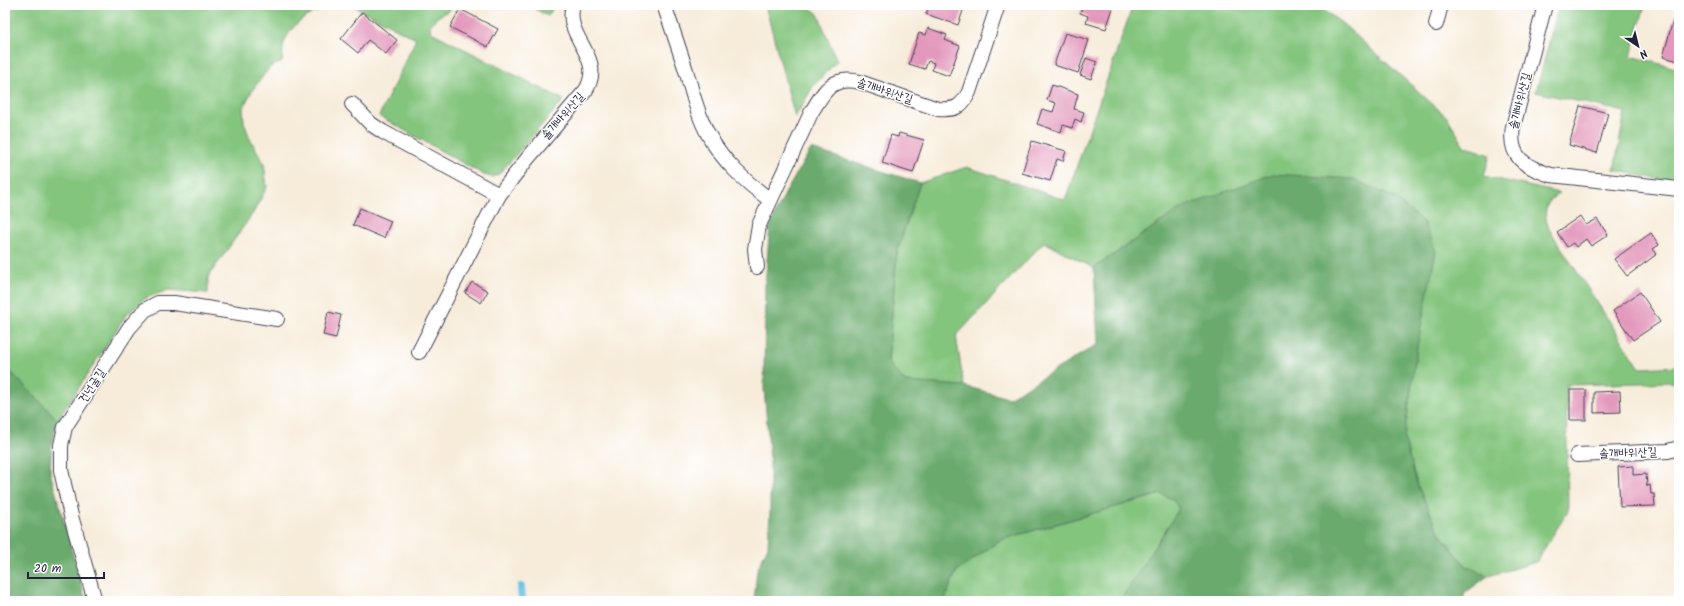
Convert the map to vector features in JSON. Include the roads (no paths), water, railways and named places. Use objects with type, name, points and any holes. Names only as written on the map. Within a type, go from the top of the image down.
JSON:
[{"type":"lane","name":"솔개바위산길","points":[[419,352],[499,195],[591,82],[593,73],[591,64],[573,25],[571,12],[573,5]]},
{"type":"lane","points":[[664,5],[699,114],[708,135],[737,174],[770,200]]},
{"type":"lane","name":"솔개바위산길","points":[[757,267],[756,237],[758,225],[811,113],[829,87],[838,81],[850,79],[938,109],[948,110],[957,107],[964,101],[969,92],[998,5]]},
{"type":"lane","points":[[1436,24],[1441,5]]},
{"type":"lane","name":"솔개바위산길","points":[[1545,5],[1512,132],[1511,137],[1514,150],[1522,161],[1534,170],[1551,175],[1677,191]]},
{"type":"lane","points":[[352,104],[370,124],[499,195]]},
{"type":"lane","name":"건넌굴길","points":[[95,601],[71,516],[61,470],[61,445],[65,427],[129,328],[146,310],[158,303],[174,303],[276,319]]},
{"type":"lane","name":"솔개바위산길","points":[[1577,455],[1668,451],[1679,448]]},
{"type":"waterway","points":[[521,587],[522,601]]}]
